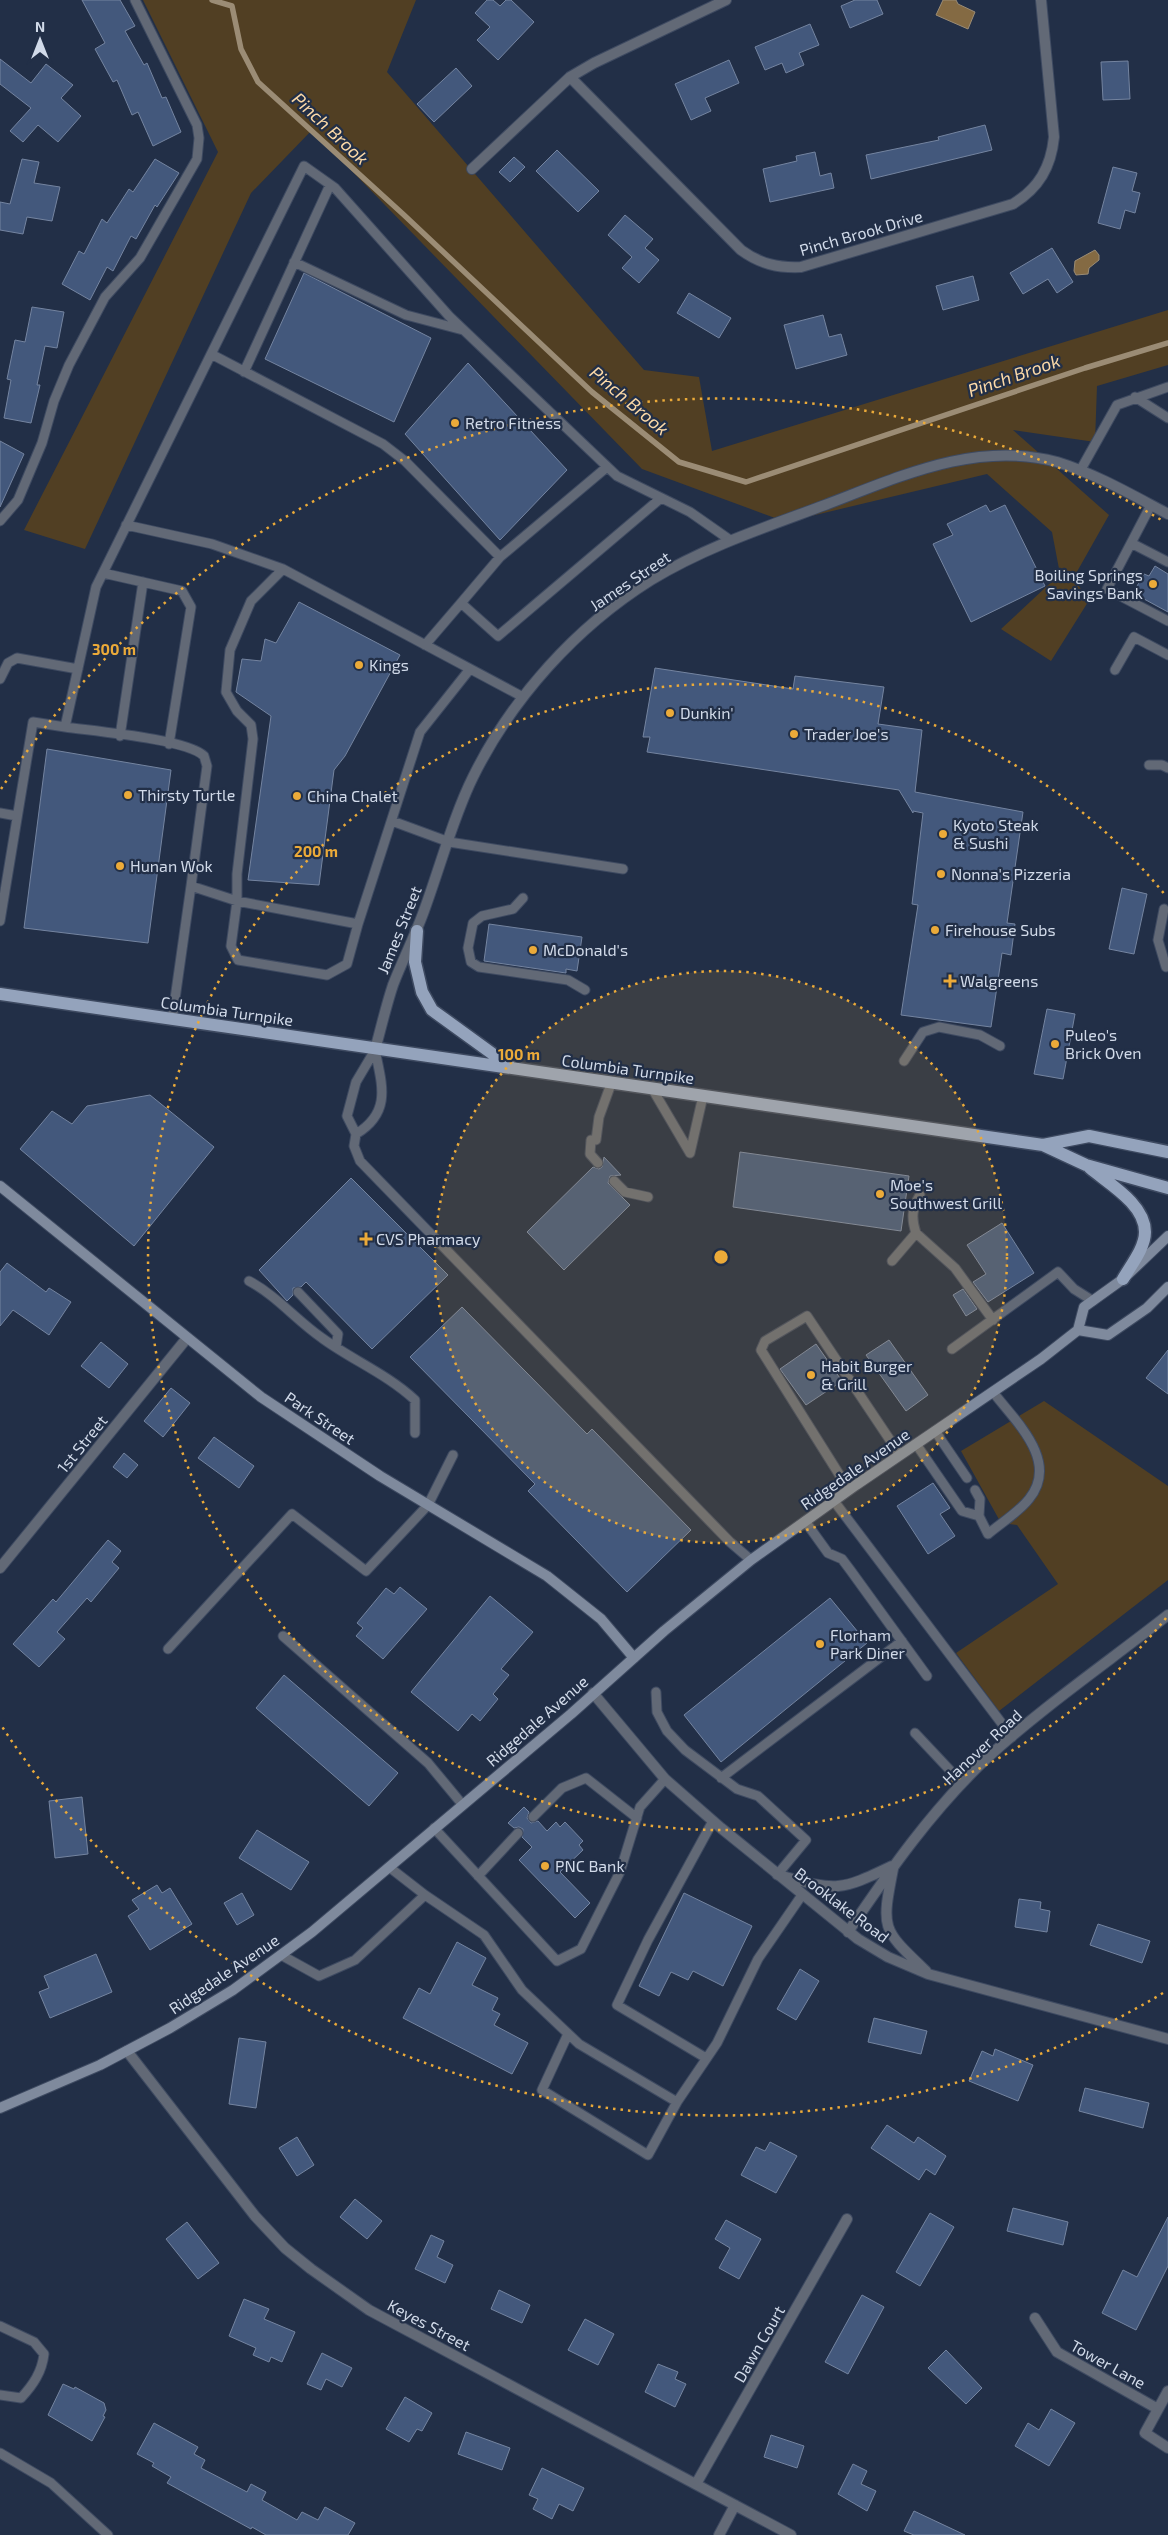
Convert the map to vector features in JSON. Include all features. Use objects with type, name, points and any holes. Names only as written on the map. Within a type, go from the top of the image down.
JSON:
[{"type":"main road","points":[[417,931],[415,962],[422,992],[432,1010],[514,1069]]},
{"type":"main road","name":"Columbia Turnpike","points":[[0,994],[375,1050],[1043,1145],[1086,1165],[1168,1188]]},
{"type":"main road","name":"Columbia Turnpike","points":[[1043,1145],[1089,1136],[1168,1152]]},
{"type":"main road","points":[[1086,1165],[1130,1200],[1142,1220],[1145,1233],[1141,1248],[1123,1279]]},
{"type":"main road","name":"Park Street","points":[[0,1186],[261,1397],[303,1426],[428,1505],[547,1576],[601,1620],[634,1658]]},
{"type":"main road","points":[[1168,1236],[1123,1279],[1084,1307],[1078,1330],[1108,1335],[1147,1308],[1168,1287]]},
{"type":"main road","name":"Ridgedale Avenue","points":[[0,2108],[100,2065],[170,2028],[233,1990],[312,1932],[751,1560],[848,1490],[993,1392],[1078,1330]]},
{"type":"street","points":[[472,169],[570,77],[594,62],[726,0]]},
{"type":"street","name":"Pinch Brook Drive","points":[[570,77],[741,250],[767,264],[784,268],[801,267],[1013,204],[1037,185],[1046,171],[1052,154],[1054,137],[1041,0]]},
{"type":"street","name":"James Street","points":[[375,1050],[394,984],[417,931],[472,780],[492,741],[523,697],[581,634],[617,603],[666,571],[730,540],[884,482],[972,456],[1004,455],[1039,459],[1080,471],[1168,514]]},
{"type":"street","name":"1st Street","points":[[0,1568],[187,1338]]},
{"type":"street","name":"Hanover Road","points":[[848,1932],[893,1865],[927,1822],[962,1783],[1012,1737],[1168,1615]]},
{"type":"street","name":"Brooklake Road","points":[[593,1693],[665,1779],[848,1932],[886,1956],[928,1974],[1168,2039]]},
{"type":"street","points":[[778,1875],[820,1886],[837,1888],[854,1884],[893,1865]]},
{"type":"street","points":[[893,1865],[887,1906],[888,1930],[892,1939],[928,1974]]},
{"type":"street","name":"Keyes Street","points":[[127,2051],[254,2216],[285,2248],[317,2274],[369,2310],[791,2535]]},
{"type":"street","name":"Dawn Court","points":[[696,2484],[847,2219]]},
{"type":"street","name":"Tower Lane","points":[[1035,2318],[1057,2352],[1158,2409]]},
{"type":"street","points":[[1168,2391],[1144,2433],[1168,2448]]},
{"type":"street","points":[[719,2535],[735,2505]]},
{"type":"lane","points":[[0,521],[18,500],[42,443],[54,401],[69,365],[105,298],[140,258],[199,151],[197,125],[135,0]]},
{"type":"lane","points":[[65,727],[96,587],[304,166],[330,185],[463,330],[617,476],[690,512],[730,540]]},
{"type":"lane","points":[[244,372],[330,185]]},
{"type":"lane","points":[[294,262],[406,315],[463,330]]},
{"type":"lane","points":[[211,354],[383,444],[405,461],[500,557]]},
{"type":"lane","points":[[1080,471],[1117,405],[1168,386]]},
{"type":"lane","points":[[1135,397],[1168,418]]},
{"type":"lane","points":[[425,645],[500,557],[607,467]]},
{"type":"lane","points":[[461,603],[498,636],[661,498]]},
{"type":"lane","points":[[1151,505],[1107,589],[1168,621]]},
{"type":"lane","points":[[126,525],[212,544],[283,569],[523,697]]},
{"type":"lane","points":[[1131,543],[1168,562]]},
{"type":"lane","points":[[283,569],[251,601],[230,650],[226,692],[237,711],[251,725],[253,739],[237,874],[237,901],[231,946],[238,960],[327,975],[347,964],[358,924],[420,732],[470,669]]},
{"type":"lane","points":[[103,573],[182,591],[192,608],[169,744]]},
{"type":"lane","points":[[120,736],[143,582]]},
{"type":"lane","points":[[1115,670],[1134,637],[1168,655]]},
{"type":"lane","points":[[0,679],[8,663],[17,658],[78,669]]},
{"type":"lane","points":[[0,921],[33,722],[196,750],[206,760],[172,1020]]},
{"type":"lane","points":[[1149,765],[1162,765],[1168,768]]},
{"type":"lane","points":[[0,814],[17,816]]},
{"type":"lane","points":[[392,821],[449,842],[623,869]]},
{"type":"lane","points":[[191,886],[237,901],[358,924]]},
{"type":"lane","points":[[523,898],[513,909],[482,916],[473,924],[468,948],[471,962],[479,967],[568,980],[585,990]]},
{"type":"lane","points":[[1164,909],[1158,940],[1166,967]]},
{"type":"lane","points":[[904,1062],[923,1032],[939,1027],[980,1035],[1000,1046]]},
{"type":"lane","points":[[356,1134],[368,1126],[378,1111],[384,1090],[375,1050]]},
{"type":"lane","points":[[375,1050],[356,1082],[347,1116],[356,1134],[354,1146],[360,1161],[717,1529],[751,1560]]},
{"type":"lane","points":[[598,1163],[590,1154],[599,1117],[611,1084]]},
{"type":"lane","points":[[653,1090],[690,1153],[702,1096]]},
{"type":"lane","points":[[614,1181],[625,1192],[648,1197]]},
{"type":"lane","points":[[920,1195],[912,1207],[916,1234],[955,1268],[993,1320]]},
{"type":"lane","points":[[892,1261],[916,1234]]},
{"type":"lane","points":[[952,1349],[1058,1272],[1074,1289],[1093,1301]]},
{"type":"lane","points":[[249,1281],[266,1290],[321,1338],[398,1385],[415,1400],[414,1433]]},
{"type":"lane","points":[[298,1292],[338,1334],[336,1347]]},
{"type":"lane","points":[[848,1490],[760,1350],[765,1341],[807,1316],[900,1455]]},
{"type":"lane","points":[[975,1490],[980,1499],[978,1516],[988,1534],[1029,1500],[1036,1489],[1040,1475],[1039,1461],[1035,1448],[993,1392]]},
{"type":"lane","points":[[935,1431],[967,1478]]},
{"type":"lane","points":[[916,1444],[962,1511],[978,1516]]},
{"type":"lane","points":[[168,1649],[292,1514],[366,1571],[428,1505],[453,1455]]},
{"type":"lane","points":[[834,1501],[1012,1737]]},
{"type":"lane","points":[[805,1521],[828,1553],[842,1559],[927,1676]]},
{"type":"lane","points":[[283,1636],[428,1763],[462,1804]]},
{"type":"lane","points":[[721,1778],[902,1641]]},
{"type":"lane","points":[[656,1692],[657,1712],[667,1731],[685,1750],[737,1789],[758,1796],[806,1840],[778,1875]]},
{"type":"lane","points":[[915,1733],[962,1783]]},
{"type":"lane","points":[[533,1817],[562,1788],[586,1778],[637,1818]]},
{"type":"lane","points":[[434,1828],[557,1961],[582,1948],[620,1872],[640,1807],[665,1779]]},
{"type":"lane","points":[[706,2058],[616,2005],[648,1940],[713,1821]]},
{"type":"lane","points":[[478,1876],[518,1833]]},
{"type":"lane","points":[[389,1867],[425,1895],[484,1934],[522,1990],[579,2044],[677,2102]]},
{"type":"lane","points":[[281,1955],[319,1976],[355,1960],[425,1895]]},
{"type":"lane","points":[[568,2034],[542,2090],[648,2155],[677,2102],[717,2043],[758,1959],[802,1895]]},
{"type":"lane","points":[[0,2326],[34,2342],[44,2354],[42,2368],[30,2388],[21,2398],[0,2395]]},
{"type":"lane","points":[[0,2453],[51,2483],[108,2535]]},
{"type":"shaded area","points":[[143,0],[416,0],[387,72],[644,370],[699,377],[712,451],[1168,310],[1168,365],[1097,386],[1095,442],[1013,430],[1109,515],[1074,577],[1088,602],[1051,661],[1001,629],[1060,574],[1052,532],[987,474],[786,522],[642,469],[312,130],[251,193],[85,549],[24,530],[218,152]]},
{"type":"shaded area","points":[[943,0],[956,0],[958,4],[975,12],[968,29],[936,15]]},
{"type":"shaded area","points":[[1095,250],[1099,255],[1099,260],[1089,268],[1088,274],[1076,275],[1074,271],[1075,261]]},
{"type":"shaded area","points":[[1044,1401],[1168,1486],[1168,1580],[999,1711],[956,1653],[1058,1584],[1017,1525],[1001,1523],[961,1451]]},
{"type":"building","points":[[82,0],[120,0],[135,26],[125,31],[144,65],[147,63],[162,98],[166,97],[181,132],[153,146],[138,112],[132,115],[117,80],[113,82],[95,49],[105,43]]},
{"type":"building","points":[[487,0],[493,0],[500,6],[506,0],[511,0],[534,22],[498,60],[477,40],[490,27],[475,13]]},
{"type":"building","points":[[855,0],[877,0],[883,14],[850,28],[841,6]]},
{"type":"building","points":[[810,24],[819,45],[799,53],[804,65],[786,73],[782,63],[765,70],[755,47]]},
{"type":"building","points":[[0,59],[31,83],[46,64],[73,85],[61,98],[81,116],[58,142],[38,125],[23,142],[10,131],[31,108],[0,84]]},
{"type":"building","points":[[729,60],[739,83],[705,98],[711,111],[691,120],[675,84]]},
{"type":"building","points":[[1128,61],[1130,99],[1103,100],[1101,62]]},
{"type":"building","points":[[456,68],[472,86],[434,122],[417,104]]},
{"type":"building","points":[[985,125],[992,150],[871,179],[866,155],[939,140],[938,137]]},
{"type":"building","points":[[557,150],[599,191],[578,212],[536,171]]},
{"type":"building","points":[[815,152],[820,176],[831,173],[834,188],[770,202],[763,169],[797,161],[796,156]]},
{"type":"building","points":[[514,157],[525,167],[510,182],[499,172]]},
{"type":"building","points":[[22,159],[39,162],[34,183],[60,187],[52,221],[27,217],[23,234],[0,230],[0,202],[10,204]]},
{"type":"building","points":[[155,159],[179,173],[157,207],[155,205],[136,239],[131,236],[113,271],[107,267],[90,300],[62,284],[79,251],[84,254],[102,219],[107,223],[129,189],[133,192]]},
{"type":"building","points":[[1113,167],[1137,173],[1132,191],[1140,193],[1135,213],[1125,210],[1120,229],[1098,223]]},
{"type":"building","points":[[625,215],[653,239],[645,248],[659,260],[639,283],[622,268],[632,257],[608,235]]},
{"type":"building","points":[[1052,248],[1073,282],[1057,293],[1048,279],[1023,294],[1010,273]]},
{"type":"building","points":[[304,273],[431,338],[394,422],[265,359]]},
{"type":"building","points":[[973,276],[979,300],[943,310],[936,286]]},
{"type":"building","points":[[689,293],[731,318],[719,338],[677,313]]},
{"type":"building","points":[[32,307],[64,312],[57,348],[45,346],[37,385],[40,385],[31,423],[4,418],[11,380],[7,379],[15,340],[25,342]]},
{"type":"building","points":[[823,315],[829,337],[841,334],[847,355],[796,369],[784,325]]},
{"type":"building","points":[[468,363],[567,470],[500,540],[405,434]]},
{"type":"building","points":[[0,441],[24,454],[0,507]]},
{"type":"building","points":[[986,505],[990,512],[1005,505],[1045,586],[971,622],[933,544],[953,535],[947,524]]},
{"type":"building","name":"Boiling Springs Savings Bank","points":[[1155,566],[1168,574],[1168,612],[1133,593],[1144,574],[1149,576]]},
{"type":"building","points":[[299,602],[400,655],[345,756],[334,770],[319,885],[248,880],[271,716],[236,692],[242,659],[261,661],[265,639],[276,643]]},
{"type":"building","points":[[655,668],[793,689],[795,676],[884,687],[878,724],[922,730],[915,792],[1023,812],[1007,923],[1015,924],[1011,955],[1002,953],[991,1027],[901,1015],[918,905],[912,904],[923,813],[913,811],[913,813],[899,790],[647,752],[650,737],[643,737]]},
{"type":"building","points":[[47,749],[171,770],[148,943],[24,928]]},
{"type":"building","points":[[1122,888],[1147,894],[1134,954],[1109,949]]},
{"type":"building","name":"McDonald's","points":[[489,924],[582,937],[577,971],[566,969],[566,973],[484,961]]},
{"type":"building","name":"Puleo's Brick Oven","points":[[1047,1009],[1075,1014],[1063,1079],[1034,1074]]},
{"type":"building","points":[[150,1095],[214,1147],[134,1246],[20,1149],[52,1111],[72,1124],[87,1106]]},
{"type":"building","points":[[740,1152],[909,1176],[901,1231],[733,1207]]},
{"type":"building","points":[[604,1157],[621,1175],[610,1176],[608,1183],[630,1205],[564,1270],[527,1232],[593,1167],[599,1169],[602,1167]]},
{"type":"building","points":[[351,1178],[448,1275],[372,1349],[306,1282],[301,1287],[293,1288],[293,1295],[287,1301],[259,1270]]},
{"type":"building","points":[[1002,1223],[1034,1273],[988,1302],[973,1282],[986,1274],[967,1245]]},
{"type":"building","points":[[7,1263],[46,1292],[49,1288],[71,1302],[49,1335],[13,1310],[0,1326],[0,1272]]},
{"type":"building","points":[[963,1289],[977,1309],[966,1316],[953,1295]]},
{"type":"building","points":[[462,1307],[587,1434],[592,1429],[691,1530],[627,1592],[528,1491],[535,1484],[410,1357]]},
{"type":"building","points":[[889,1340],[928,1395],[906,1411],[866,1355]]},
{"type":"building","points":[[101,1342],[128,1364],[109,1388],[81,1366]]},
{"type":"building","name":"Habit Burger & Grill","points":[[816,1344],[842,1381],[806,1405],[780,1369]]},
{"type":"building","points":[[1168,1350],[1168,1394],[1146,1378]]},
{"type":"building","points":[[171,1388],[190,1403],[163,1437],[144,1421]]},
{"type":"building","points":[[214,1437],[254,1466],[239,1488],[198,1458]]},
{"type":"building","points":[[124,1453],[138,1465],[127,1478],[113,1467]]},
{"type":"building","points":[[933,1483],[950,1508],[940,1514],[955,1536],[928,1554],[897,1506]]},
{"type":"building","points":[[108,1540],[121,1551],[112,1562],[119,1568],[91,1602],[87,1598],[57,1632],[65,1639],[39,1667],[13,1644],[53,1599],[56,1602]]},
{"type":"building","points":[[400,1587],[427,1609],[383,1659],[356,1636],[363,1628],[357,1623],[386,1588],[394,1594]]},
{"type":"building","points":[[490,1596],[533,1632],[501,1669],[509,1675],[493,1694],[498,1699],[480,1721],[472,1714],[458,1731],[411,1692]]},
{"type":"building","points":[[830,1598],[867,1643],[721,1762],[684,1715]]},
{"type":"building","points":[[284,1675],[398,1773],[369,1806],[256,1708]]},
{"type":"building","points":[[82,1797],[88,1854],[55,1858],[49,1801]]},
{"type":"building","name":"PNC Bank","points":[[524,1807],[529,1812],[527,1818],[531,1823],[538,1821],[547,1831],[556,1822],[560,1827],[565,1822],[583,1841],[579,1845],[583,1850],[560,1872],[590,1903],[575,1918],[519,1860],[532,1847],[522,1837],[523,1829],[519,1827],[514,1828],[508,1823]]},
{"type":"building","points":[[257,1830],[309,1862],[291,1890],[239,1858]]},
{"type":"building","points":[[157,1885],[162,1893],[170,1888],[192,1924],[150,1950],[128,1916],[139,1909],[132,1900]]},
{"type":"building","points":[[242,1893],[254,1915],[237,1925],[224,1903]]},
{"type":"building","points":[[684,1893],[752,1926],[723,1986],[693,1971],[688,1980],[671,1972],[659,1996],[639,1986]]},
{"type":"building","points":[[1019,1899],[1041,1902],[1040,1909],[1050,1911],[1047,1932],[1015,1927]]},
{"type":"building","points":[[1098,1924],[1150,1941],[1142,1963],[1090,1945]]},
{"type":"building","points":[[457,1942],[486,1958],[472,1985],[498,1998],[492,2010],[500,2014],[494,2025],[528,2043],[512,2074],[403,2018],[419,1988],[430,1994]]},
{"type":"building","points":[[96,1954],[112,1992],[50,2018],[39,1992],[49,1988],[44,1976]]},
{"type":"building","points":[[800,1969],[819,1981],[796,2020],[777,2009]]},
{"type":"building","points":[[874,2018],[927,2031],[921,2054],[868,2042]]},
{"type":"building","points":[[239,2038],[266,2042],[256,2108],[229,2104]]},
{"type":"building","points":[[995,2049],[1033,2065],[1018,2101],[969,2081],[982,2051],[993,2056]]},
{"type":"building","points":[[1085,2088],[1149,2103],[1143,2128],[1079,2111]]},
{"type":"building","points":[[887,2125],[914,2143],[918,2137],[946,2156],[935,2175],[926,2169],[919,2180],[871,2148]]},
{"type":"building","points":[[297,2137],[314,2165],[297,2176],[279,2148]]},
{"type":"building","points":[[770,2142],[797,2156],[776,2193],[741,2175],[756,2147],[765,2151]]},
{"type":"building","points":[[355,2199],[382,2221],[367,2239],[340,2217]]},
{"type":"building","points":[[1013,2208],[1068,2222],[1063,2245],[1007,2231]]},
{"type":"building","points":[[930,2213],[954,2227],[920,2286],[896,2272]]},
{"type":"building","points":[[1168,2217],[1168,2266],[1136,2330],[1102,2313],[1123,2270],[1137,2277]]},
{"type":"building","points":[[726,2220],[761,2239],[739,2279],[719,2268],[730,2248],[715,2239]]},
{"type":"building","points":[[187,2222],[219,2263],[198,2279],[166,2239]]},
{"type":"building","points":[[431,2235],[444,2241],[437,2257],[453,2265],[445,2283],[415,2269]]},
{"type":"building","points":[[499,2290],[530,2305],[522,2323],[491,2309]]},
{"type":"building","points":[[862,2295],[884,2307],[848,2374],[825,2362]]},
{"type":"building","points":[[244,2299],[269,2309],[264,2319],[295,2332],[282,2362],[271,2357],[269,2362],[253,2355],[256,2348],[229,2336]]},
{"type":"building","points":[[585,2319],[614,2334],[598,2365],[568,2350]]},
{"type":"building","points":[[946,2350],[982,2388],[966,2404],[928,2368]]},
{"type":"building","points":[[322,2353],[352,2368],[342,2387],[326,2379],[321,2390],[307,2384]]},
{"type":"building","points":[[658,2364],[678,2372],[675,2379],[686,2384],[675,2407],[645,2392]]},
{"type":"building","points":[[63,2384],[74,2389],[75,2387],[104,2403],[106,2410],[103,2416],[105,2417],[92,2441],[48,2415]]},
{"type":"building","points":[[405,2397],[432,2413],[422,2431],[417,2429],[409,2442],[386,2429]]},
{"type":"building","points":[[1051,2409],[1075,2423],[1049,2466],[1015,2446],[1028,2423],[1039,2430]]},
{"type":"building","points":[[154,2423],[198,2447],[194,2454],[205,2460],[201,2468],[247,2492],[251,2484],[266,2492],[262,2500],[297,2520],[302,2512],[318,2520],[325,2507],[355,2523],[348,2535],[266,2535],[252,2527],[251,2529],[167,2483],[171,2477],[152,2466],[154,2463],[137,2454]]},
{"type":"building","points":[[466,2432],[510,2448],[502,2470],[458,2454]]},
{"type":"building","points":[[771,2435],[804,2446],[797,2468],[764,2457]]},
{"type":"building","points":[[853,2464],[867,2471],[861,2484],[876,2491],[867,2511],[838,2494]]},
{"type":"building","points":[[542,2468],[584,2488],[573,2511],[559,2504],[552,2519],[533,2509],[538,2499],[529,2495]]},
{"type":"building","points":[[914,2511],[965,2535],[914,2535],[904,2531]]},
{"type":"waterway","name":"Pinch Brook","points":[[212,0],[232,6],[241,49],[258,82],[404,215],[592,392],[679,462],[746,482],[1085,368],[1168,343]]},
{"type":"place","name":"Retro Fitness","points":[[455,423]]},
{"type":"place","name":"Boiling Springs Savings Bank","points":[[1153,584]]},
{"type":"place","name":"Kings","points":[[359,665]]},
{"type":"place","name":"Dunkin'","points":[[670,713]]},
{"type":"place","name":"Trader Joe's","points":[[794,734]]},
{"type":"place","name":"Thirsty Turtle","points":[[128,795]]},
{"type":"place","name":"China Chalet","points":[[297,796]]},
{"type":"place","name":"Kyoto Steak & Sushi","points":[[943,834]]},
{"type":"place","name":"Hunan Wok","points":[[120,866]]},
{"type":"place","name":"Nonna's Pizzeria","points":[[941,874]]},
{"type":"place","name":"Firehouse Subs","points":[[935,930]]},
{"type":"place","name":"McDonald's","points":[[533,950]]},
{"type":"place","name":"Walgreens","points":[[950,981]]},
{"type":"place","name":"Puleo's Brick Oven","points":[[1055,1044]]},
{"type":"place","name":"Moe's Southwest Grill","points":[[880,1194]]},
{"type":"place","name":"CVS Pharmacy","points":[[366,1239]]},
{"type":"place","name":"Habit Burger & Grill","points":[[811,1375]]},
{"type":"place","name":"Florham Park Diner","points":[[820,1644]]},
{"type":"place","name":"PNC Bank","points":[[545,1866]]}]
